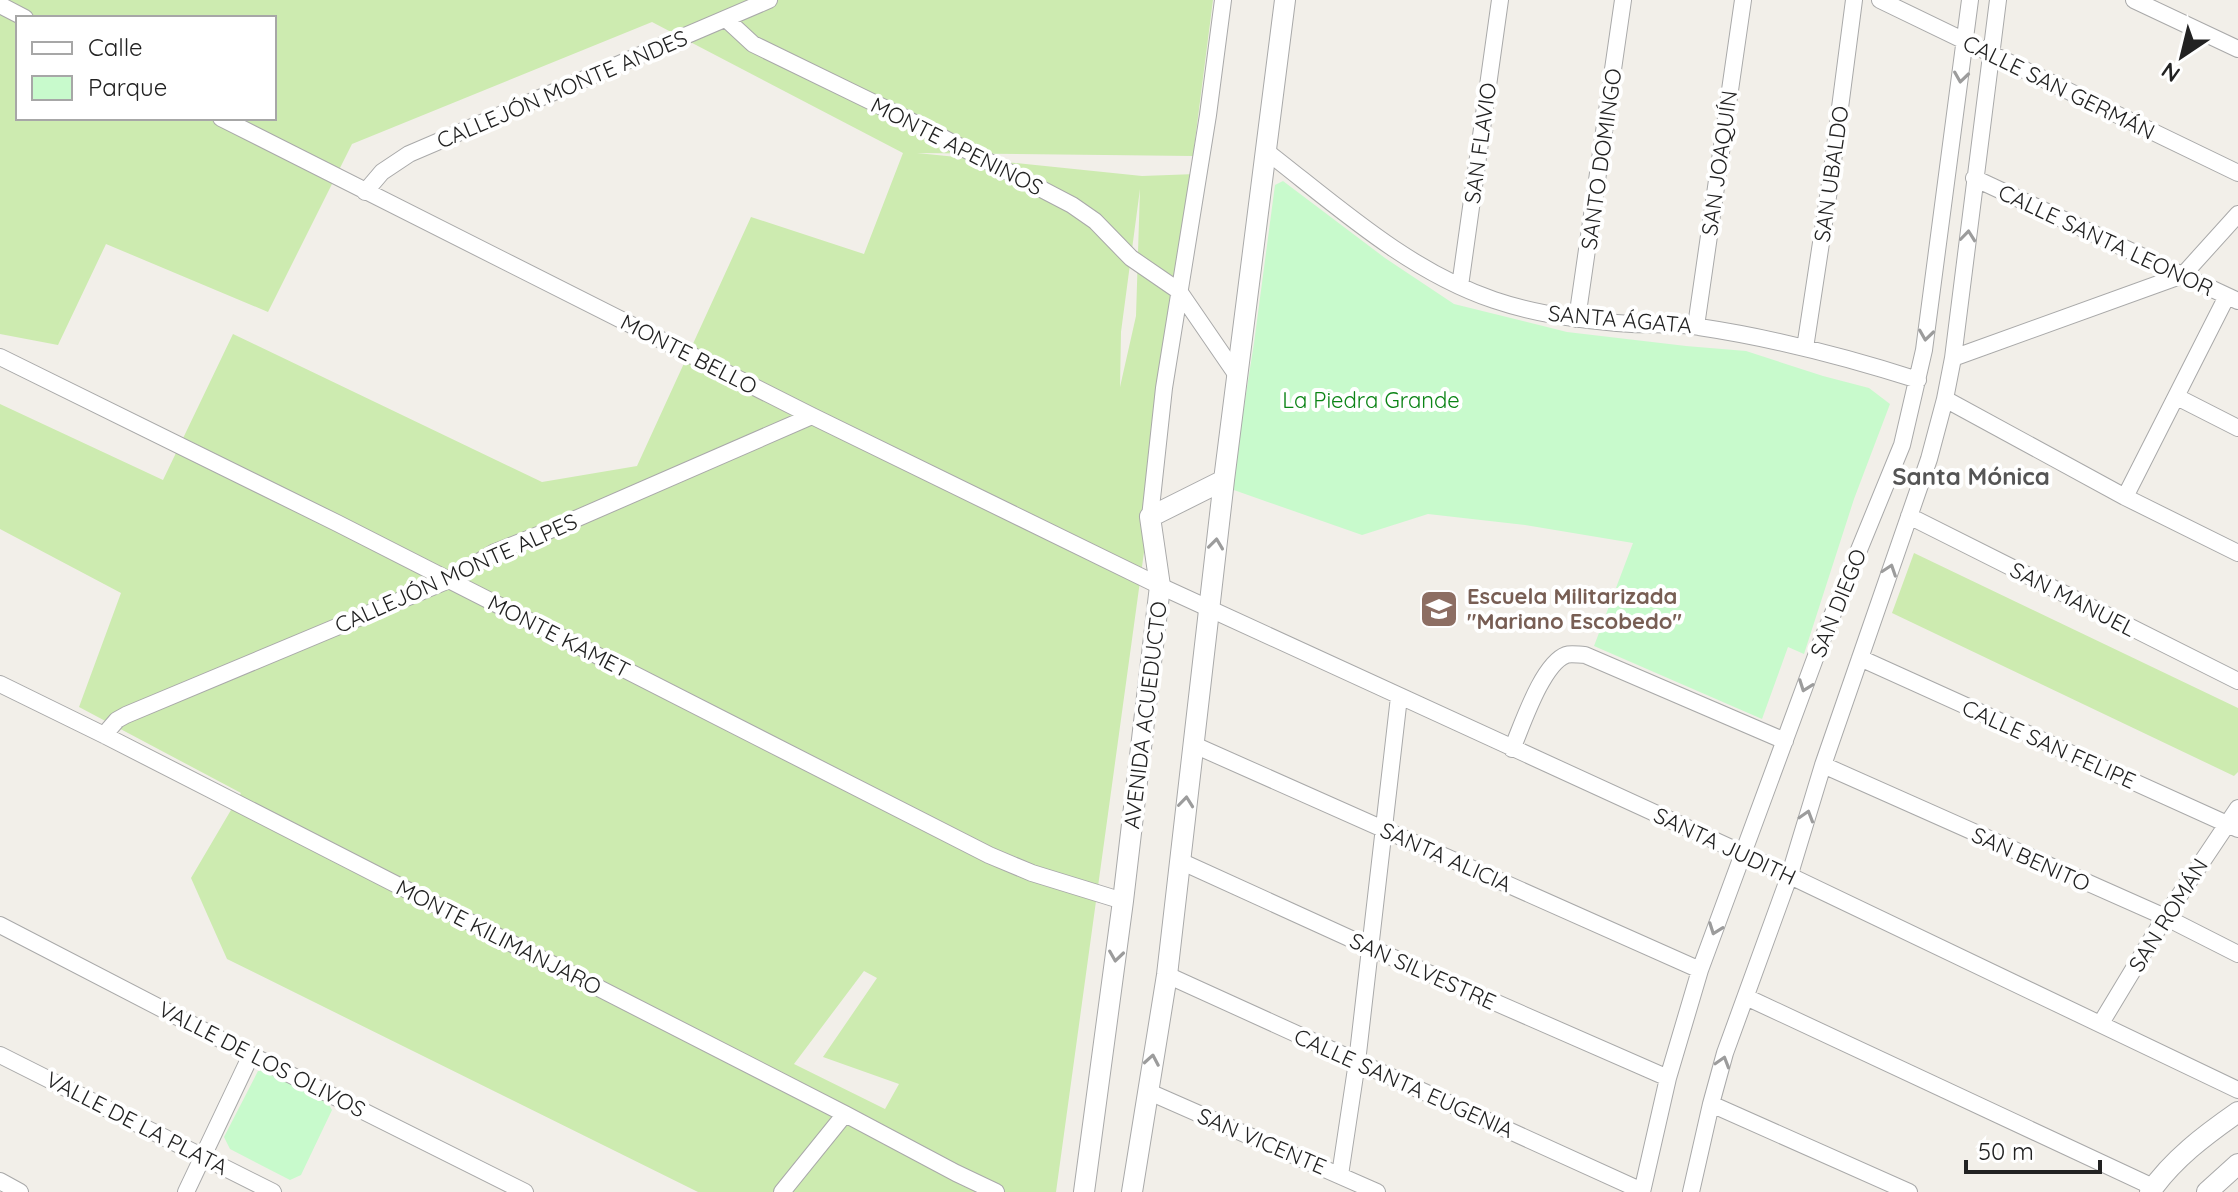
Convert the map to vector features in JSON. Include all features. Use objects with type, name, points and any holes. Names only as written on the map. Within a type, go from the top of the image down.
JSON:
[{"type":"street","points":[[1,7],[21,0]]},
{"type":"street","name":"CALLEJÓN MONTE ANDES","points":[[365,192],[382,172],[409,154],[769,0]]},
{"type":"street","name":"AVENIDA ACUEDUCTO","points":[[1084,1192],[1123,901],[1160,586],[1150,517],[1164,388],[1208,115],[1223,0]]},
{"type":"street","points":[[1132,1192],[1167,975],[1208,609],[1285,0]]},
{"type":"street","name":"SAN FLAVIO","points":[[1460,286],[1500,0]]},
{"type":"street","name":"SANTO DOMINGO","points":[[1577,319],[1623,0]]},
{"type":"street","name":"SAN JOAQUÍN","points":[[1696,326],[1743,0]]},
{"type":"street","name":"SAN UBALDO","points":[[1805,348],[1854,0]]},
{"type":"street","name":"CALLE SAN GERMÁN","points":[[1880,0],[2238,173]]},
{"type":"street","name":"SAN DIEGO","points":[[1642,1192],[1668,1078],[1700,970],[1820,645],[1902,445],[1924,350],[1970,0]]},
{"type":"street","name":"SAN DIEGO","points":[[1691,1192],[1725,1053],[1789,877],[1823,765],[1929,459],[1945,399],[1953,358],[1998,0]]},
{"type":"street","points":[[2134,0],[2238,49]]},
{"type":"street","points":[[1,7],[21,16]]},
{"type":"street","name":"MONTE APENINOS","points":[[726,19],[753,44],[903,117],[1072,205],[1095,221],[1131,258],[1179,291]]},
{"type":"street","name":"MONTE BELLO","points":[[225,120],[812,416],[1208,609]]},
{"type":"street","name":"SANTA ÁGATA","points":[[1266,151],[1418,264],[1493,300],[1577,319],[1696,326],[1805,348],[1918,380]]},
{"type":"street","name":"CALLE SANTA LEONOR","points":[[1974,178],[2233,299]]},
{"type":"street","points":[[1953,358],[2183,275],[2238,214]]},
{"type":"street","points":[[1179,291],[1238,377]]},
{"type":"street","points":[[2125,497],[2233,299]]},
{"type":"street","name":"MONTE KAMET","points":[[0,357],[449,580],[989,855],[1032,873],[1123,901]]},
{"type":"street","points":[[2177,397],[2238,428]]},
{"type":"street","points":[[1945,399],[2125,497],[2238,553]]},
{"type":"street","name":"CALLEJÓN MONTE ALPES","points":[[104,735],[126,715],[449,580],[495,552],[812,416]]},
{"type":"street","points":[[1150,517],[1224,480]]},
{"type":"street","name":"SAN MANUEL","points":[[1909,516],[2238,681]]},
{"type":"street","name":"SANTA JUDITH","points":[[1208,609],[1742,853],[2238,1090]]},
{"type":"street","points":[[1512,749],[1552,666],[1565,655],[1575,654],[1585,655],[1785,741]]},
{"type":"street","name":"CALLE SAN FELIPE","points":[[1860,658],[2232,827]]},
{"type":"street","name":"MONTE KILIMANJARO","points":[[0,684],[996,1192]]},
{"type":"street","points":[[1340,1175],[1357,1062],[1399,697]]},
{"type":"street","name":"SANTA ALICIA","points":[[1192,744],[1700,970]]},
{"type":"street","name":"SAN BENITO","points":[[1823,765],[2165,917],[2238,954]]},
{"type":"street","name":"SAN ROMÁN","points":[[2101,1023],[2165,917],[2232,827],[2238,808]]},
{"type":"street","name":"SAN SILVESTRE","points":[[1180,861],[1668,1078]]},
{"type":"street","name":"VALLE DE LOS OLIVOS","points":[[0,925],[525,1192]]},
{"type":"street","name":"CALLE SANTA EUGENIA","points":[[1167,975],[1642,1192]]},
{"type":"street","points":[[1746,997],[2152,1190],[2202,1137],[2238,1112]]},
{"type":"street","name":"VALLE DE LA PLATA","points":[[0,1055],[273,1192]]},
{"type":"street","points":[[186,1192],[251,1055]]},
{"type":"street","name":"SAN VICENTE","points":[[1147,1091],[1377,1192]]},
{"type":"street","points":[[1711,1104],[1909,1192]]},
{"type":"street","points":[[782,1192],[845,1114]]},
{"type":"street","points":[[2207,1192],[2238,1164]]},
{"type":"street","points":[[0,1181],[20,1192]]},
{"type":"green space","points":[[0,0],[1213,0],[1193,156],[917,153],[1142,176],[1196,174],[1056,1192],[698,1192],[227,959],[191,878],[241,793],[79,707],[121,593],[0,529],[0,404],[163,480],[233,334],[542,482],[637,466],[751,217],[864,254],[903,153],[652,22],[352,144],[268,312],[106,244],[58,345],[0,334]],"holes":[[[1140,189],[1136,316],[1120,387],[1121,332]],[[864,971],[877,978],[823,1057],[899,1084],[885,1109],[794,1064]]]},
{"type":"green space","name":"La Piedra Grande","points":[[1283,181],[1385,258],[1454,304],[1567,332],[1746,351],[1869,388],[1890,404],[1854,499],[1804,654],[1788,647],[1762,719],[1594,646],[1633,543],[1525,525],[1428,514],[1362,535],[1231,489],[1275,185]]},
{"type":"green space","points":[[1914,553],[2238,708],[2238,772],[2234,776],[1892,613]]},
{"type":"green space","points":[[269,1070],[328,1103],[332,1110],[301,1175],[290,1180],[230,1149],[224,1137],[258,1071]]},
{"type":"place","name":"Escuela Militarizada \"Mariano Escobedo\"","points":[[1439,609]]},
{"type":"district","name":"Santa Mónica","points":[[1971,477]]}]
